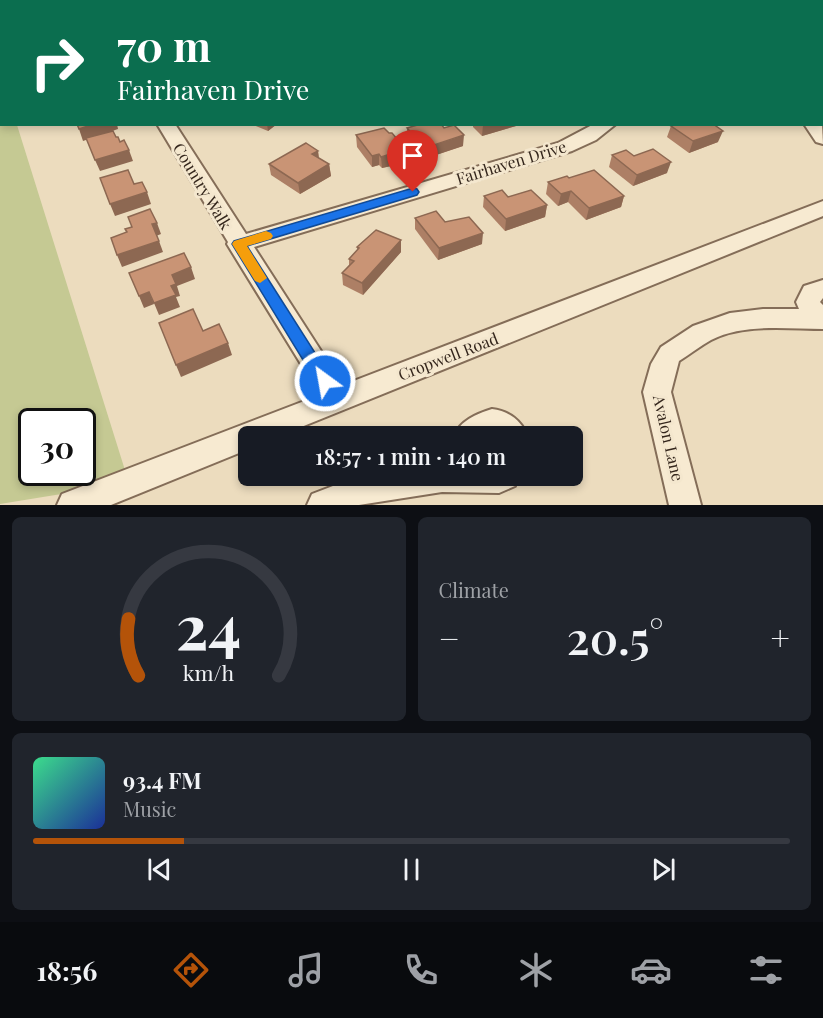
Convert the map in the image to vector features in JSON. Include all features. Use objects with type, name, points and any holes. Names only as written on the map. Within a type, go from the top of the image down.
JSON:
[{"type":"street","name":"Country Walk","points":[[167,126],[238,244],[337,399]]},
{"type":"street","name":"Fairhaven Drive","points":[[238,244],[565,147],[590,136],[604,126]]},
{"type":"street","name":"Cropwell Road","points":[[74,505],[823,208]]},
{"type":"street","name":"Avalon Lane","points":[[823,290],[812,292],[808,302],[810,308],[823,319]]},
{"type":"street","name":"Avalon Lane","points":[[685,505],[657,392],[664,364],[670,354],[702,333],[730,323],[823,319]]},
{"type":"street","points":[[480,426],[494,421],[505,426]]},
{"type":"street","points":[[323,505],[354,491],[386,486]]},
{"type":"green space","points":[[0,126],[17,126],[129,483],[0,504]]},
{"type":"building","points":[[455,126],[464,135],[425,148],[407,128]]},
{"type":"building","points":[[671,126],[716,126],[723,131],[693,141]]},
{"type":"building","points":[[384,128],[392,133],[408,152],[392,156],[390,154],[381,157],[379,154],[372,156],[356,135]]},
{"type":"building","points":[[113,131],[120,142],[124,140],[129,150],[95,160],[86,138]]},
{"type":"building","points":[[306,143],[318,151],[312,154],[329,164],[298,183],[269,164]]},
{"type":"building","points":[[653,149],[671,162],[637,175],[612,155],[626,150],[634,156]]},
{"type":"building","points":[[128,170],[134,184],[142,182],[147,192],[110,204],[100,178]]},
{"type":"building","points":[[594,170],[624,196],[589,208],[571,191],[561,194],[548,182],[567,176],[569,178]]},
{"type":"building","points":[[502,190],[508,197],[531,190],[547,205],[506,219],[484,196]]},
{"type":"building","points":[[150,209],[157,223],[152,224],[159,241],[117,255],[111,238],[127,232],[125,229],[132,227],[128,217]]},
{"type":"building","points":[[436,211],[445,222],[469,217],[483,233],[439,248],[415,218]]},
{"type":"building","points":[[376,230],[401,240],[362,283],[342,273],[354,261],[349,259],[359,248],[357,247]]},
{"type":"building","points":[[184,253],[191,267],[172,275],[176,284],[171,286],[176,295],[154,303],[149,292],[139,296],[129,273]]},
{"type":"building","points":[[193,309],[203,331],[219,324],[228,343],[176,365],[159,323]]},
{"type":"slow traffic","points":[[260,278],[238,244],[266,236]]},
{"type":"route","points":[[325,381],[238,244],[413,192]]}]
